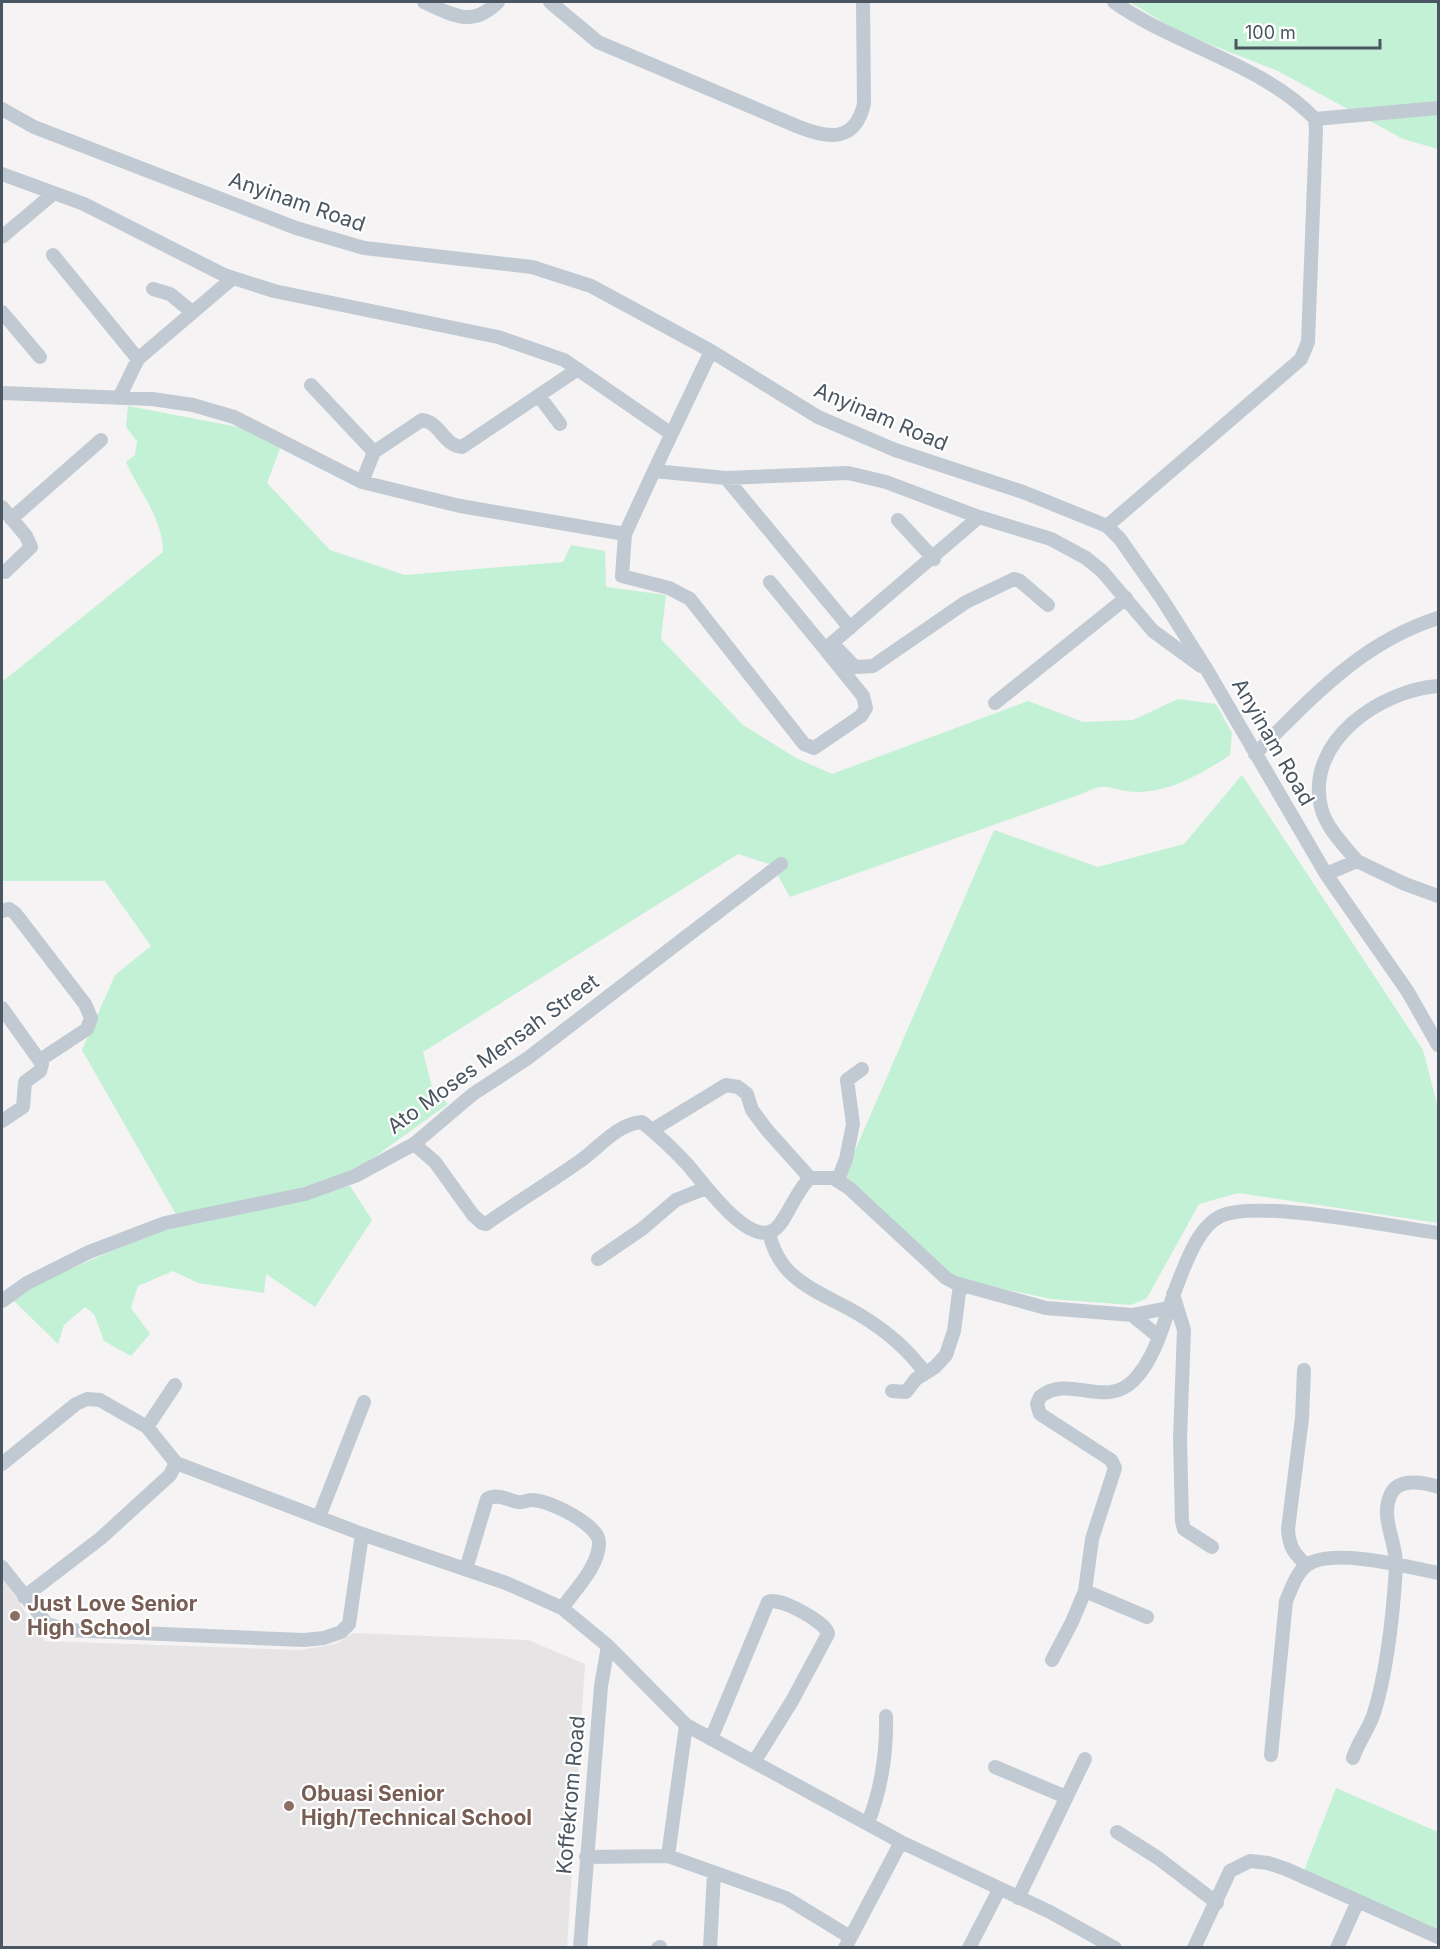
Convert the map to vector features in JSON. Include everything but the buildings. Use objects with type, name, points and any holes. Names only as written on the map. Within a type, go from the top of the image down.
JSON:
[{"type":"street","points":[[424,2],[462,17],[476,18],[486,14],[498,2]]},
{"type":"street","points":[[550,2],[598,42],[799,127],[831,136],[854,127],[861,116],[864,104],[863,2]]},
{"type":"street","points":[[1114,2],[1137,18],[1278,88],[1315,119],[1438,108]]},
{"type":"street","name":"Anyinam Road","points":[[2,110],[34,127],[307,232],[364,248],[532,267],[591,286],[711,351],[818,417],[896,450],[1023,492],[1107,526],[1157,591],[1207,670],[1326,874],[1408,992],[1438,1045]]},
{"type":"street","points":[[1107,526],[1301,359],[1308,342],[1315,119]]},
{"type":"street","points":[[2,174],[84,204],[233,278],[301,299],[498,337],[564,360],[670,433]]},
{"type":"street","points":[[2,237],[54,193]]},
{"type":"street","points":[[53,255],[138,359]]},
{"type":"street","points":[[119,398],[138,359],[233,278]]},
{"type":"street","points":[[153,288],[171,294],[192,312]]},
{"type":"street","points":[[2,312],[40,357]]},
{"type":"street","points":[[711,351],[670,433],[625,534],[622,576],[669,588],[690,599],[804,744],[810,747],[819,746],[861,716],[866,708],[863,696],[829,646]]},
{"type":"street","points":[[362,482],[374,452],[423,420],[431,422],[450,444],[462,447],[578,369]]},
{"type":"street","points":[[311,385],[374,452]]},
{"type":"street","points":[[2,393],[119,398],[193,405],[234,417],[362,482],[460,506],[625,534]]},
{"type":"street","points":[[539,396],[560,424]]},
{"type":"street","points":[[12,519],[101,440]]},
{"type":"street","points":[[654,471],[726,478],[848,473],[886,482],[979,517],[1051,539],[1086,558],[1126,598],[1162,639],[1207,670]]},
{"type":"street","points":[[726,478],[850,628]]},
{"type":"street","points":[[2,507],[29,540],[31,547],[5,572]]},
{"type":"street","points":[[829,646],[934,559],[979,517]]},
{"type":"street","points":[[898,520],[934,559]]},
{"type":"street","points":[[770,582],[829,646],[855,667],[873,666],[966,602],[1014,579],[1020,581],[1048,605]]},
{"type":"street","points":[[995,703],[1126,598]]},
{"type":"street","points":[[1255,754],[1340,671],[1392,637],[1438,618]]},
{"type":"street","points":[[1438,686],[1408,691],[1382,702],[1357,719],[1332,749],[1318,786],[1321,808],[1331,829],[1357,861],[1405,884],[1438,896]]},
{"type":"street","points":[[1326,874],[1357,861]]},
{"type":"street","name":"Ato Moses Mensah Street","points":[[2,1301],[27,1283],[89,1252],[165,1223],[305,1194],[355,1176],[414,1144],[473,1095],[528,1058],[781,864]]},
{"type":"street","points":[[2,911],[9,909],[15,913],[85,1004],[91,1018],[87,1029],[40,1060]]},
{"type":"street","points":[[2,1008],[42,1064],[40,1071],[25,1082],[23,1107],[2,1121]]},
{"type":"street","points":[[838,1180],[849,1148],[853,1124],[847,1080],[861,1069]]},
{"type":"street","points":[[652,1130],[726,1085],[732,1084],[747,1094],[752,1110],[810,1178]]},
{"type":"street","points":[[414,1144],[429,1154],[473,1215],[486,1224],[580,1161],[630,1123],[642,1122],[687,1164],[725,1210],[757,1231],[769,1232],[781,1223],[797,1191],[810,1178],[824,1176],[838,1180],[946,1278],[960,1285],[1046,1308],[1132,1315],[1168,1308]]},
{"type":"street","points":[[598,1258],[642,1228],[676,1200],[706,1188]]},
{"type":"street","points":[[1052,1660],[1072,1623],[1085,1591],[1098,1513],[1115,1473],[1111,1460],[1044,1417],[1037,1404],[1043,1394],[1065,1388],[1107,1394],[1121,1390],[1138,1376],[1159,1337],[1185,1265],[1213,1221],[1228,1214],[1294,1213],[1438,1233]]},
{"type":"street","points":[[769,1232],[785,1266],[796,1280],[862,1316],[916,1358],[925,1373]]},
{"type":"street","points":[[892,1390],[906,1392],[913,1381],[940,1362],[948,1350],[955,1325],[960,1285]]},
{"type":"street","points":[[1173,1294],[1184,1330],[1180,1438],[1182,1521],[1184,1529],[1212,1548]]},
{"type":"street","points":[[1132,1315],[1159,1337]]},
{"type":"street","points":[[1304,1370],[1302,1418],[1288,1544],[1306,1565]]},
{"type":"street","points":[[147,1427],[176,1385]]},
{"type":"street","points":[[2,1464],[76,1404],[87,1399],[99,1400],[147,1427],[176,1463],[362,1533],[466,1569],[562,1608],[608,1646],[686,1725],[901,1842],[1115,1947]]},
{"type":"street","points":[[319,1517],[364,1402]]},
{"type":"street","points":[[24,1597],[101,1538],[170,1475],[176,1463]]},
{"type":"street","points":[[1353,1758],[1359,1739],[1371,1722],[1378,1698],[1397,1565],[1388,1520],[1390,1493],[1399,1485],[1407,1483],[1426,1483],[1438,1487]]},
{"type":"street","points":[[466,1569],[486,1499],[491,1496],[519,1502],[531,1500],[541,1502],[585,1522],[598,1534],[600,1542],[595,1558],[562,1608]]},
{"type":"street","points":[[2,1567],[46,1624],[67,1630],[244,1639],[324,1638],[341,1632],[349,1624],[362,1533]]},
{"type":"street","points":[[1271,1755],[1286,1601],[1294,1581],[1306,1565],[1327,1559],[1345,1558],[1438,1573]]},
{"type":"street","points":[[1085,1591],[1147,1617]]},
{"type":"street","points":[[711,1739],[768,1602],[778,1600],[827,1627],[828,1634],[792,1701],[754,1762]]},
{"type":"street","name":"Koffekrom Road","points":[[580,1947],[601,1686],[608,1646]]},
{"type":"street","points":[[868,1823],[877,1800],[885,1764],[886,1716]]},
{"type":"street","points":[[668,1856],[686,1725]]},
{"type":"street","points":[[1018,1898],[1085,1759]]},
{"type":"street","points":[[994,1767],[1066,1797]]},
{"type":"street","points":[[1117,1832],[1158,1857],[1217,1903]]},
{"type":"street","points":[[586,1857],[668,1856],[786,1898],[848,1942],[901,1842]]},
{"type":"street","points":[[1194,1947],[1217,1903],[1230,1871],[1250,1861],[1268,1863],[1286,1869],[1438,1936]]},
{"type":"street","points":[[711,1947],[714,1873]]},
{"type":"street","points":[[969,1947],[999,1890]]},
{"type":"street","points":[[1337,1947],[1358,1901]]},
{"type":"shaded area","name":"Obuasi Senior High/Technical School","points":[[2,1577],[45,1641],[299,1650],[336,1644],[353,1633],[528,1640],[585,1664],[567,1947],[2,1947]]},
{"type":"green space","points":[[1130,2],[1438,2],[1438,149],[1403,139],[1278,71],[1179,32]]},
{"type":"green space","points":[[128,406],[238,427],[281,446],[267,483],[330,550],[405,575],[563,562],[571,545],[605,551],[606,587],[666,595],[661,639],[743,725],[796,758],[832,774],[1028,701],[1083,722],[1133,720],[1178,699],[1216,704],[1232,733],[1230,755],[1210,768],[1175,785],[1138,792],[1105,787],[1092,789],[790,897],[772,865],[738,854],[423,1052],[432,1087],[448,1104],[351,1174],[278,1194],[177,1216],[82,1050],[115,975],[151,946],[105,881],[2,881],[2,682],[163,552],[155,516],[126,462],[135,455],[137,441],[126,427]]},
{"type":"green space","points":[[1242,775],[1423,1050],[1438,1108],[1438,1223],[1238,1193],[1199,1204],[1147,1298],[1131,1305],[1051,1299],[953,1278],[844,1176],[994,830],[1098,867],[1184,844]]},
{"type":"green space","points":[[350,1186],[372,1220],[315,1307],[266,1274],[264,1293],[198,1283],[173,1271],[138,1286],[131,1308],[150,1334],[131,1356],[104,1341],[94,1314],[85,1307],[64,1325],[58,1344],[9,1296],[164,1228]]},
{"type":"green space","points":[[1336,1788],[1438,1832],[1438,1933],[1302,1876]]},
{"type":"place","name":"Just Love Senior High School","points":[[15,1616]]},
{"type":"place","name":"Obuasi Senior High/Technical School","points":[[289,1806]]}]
